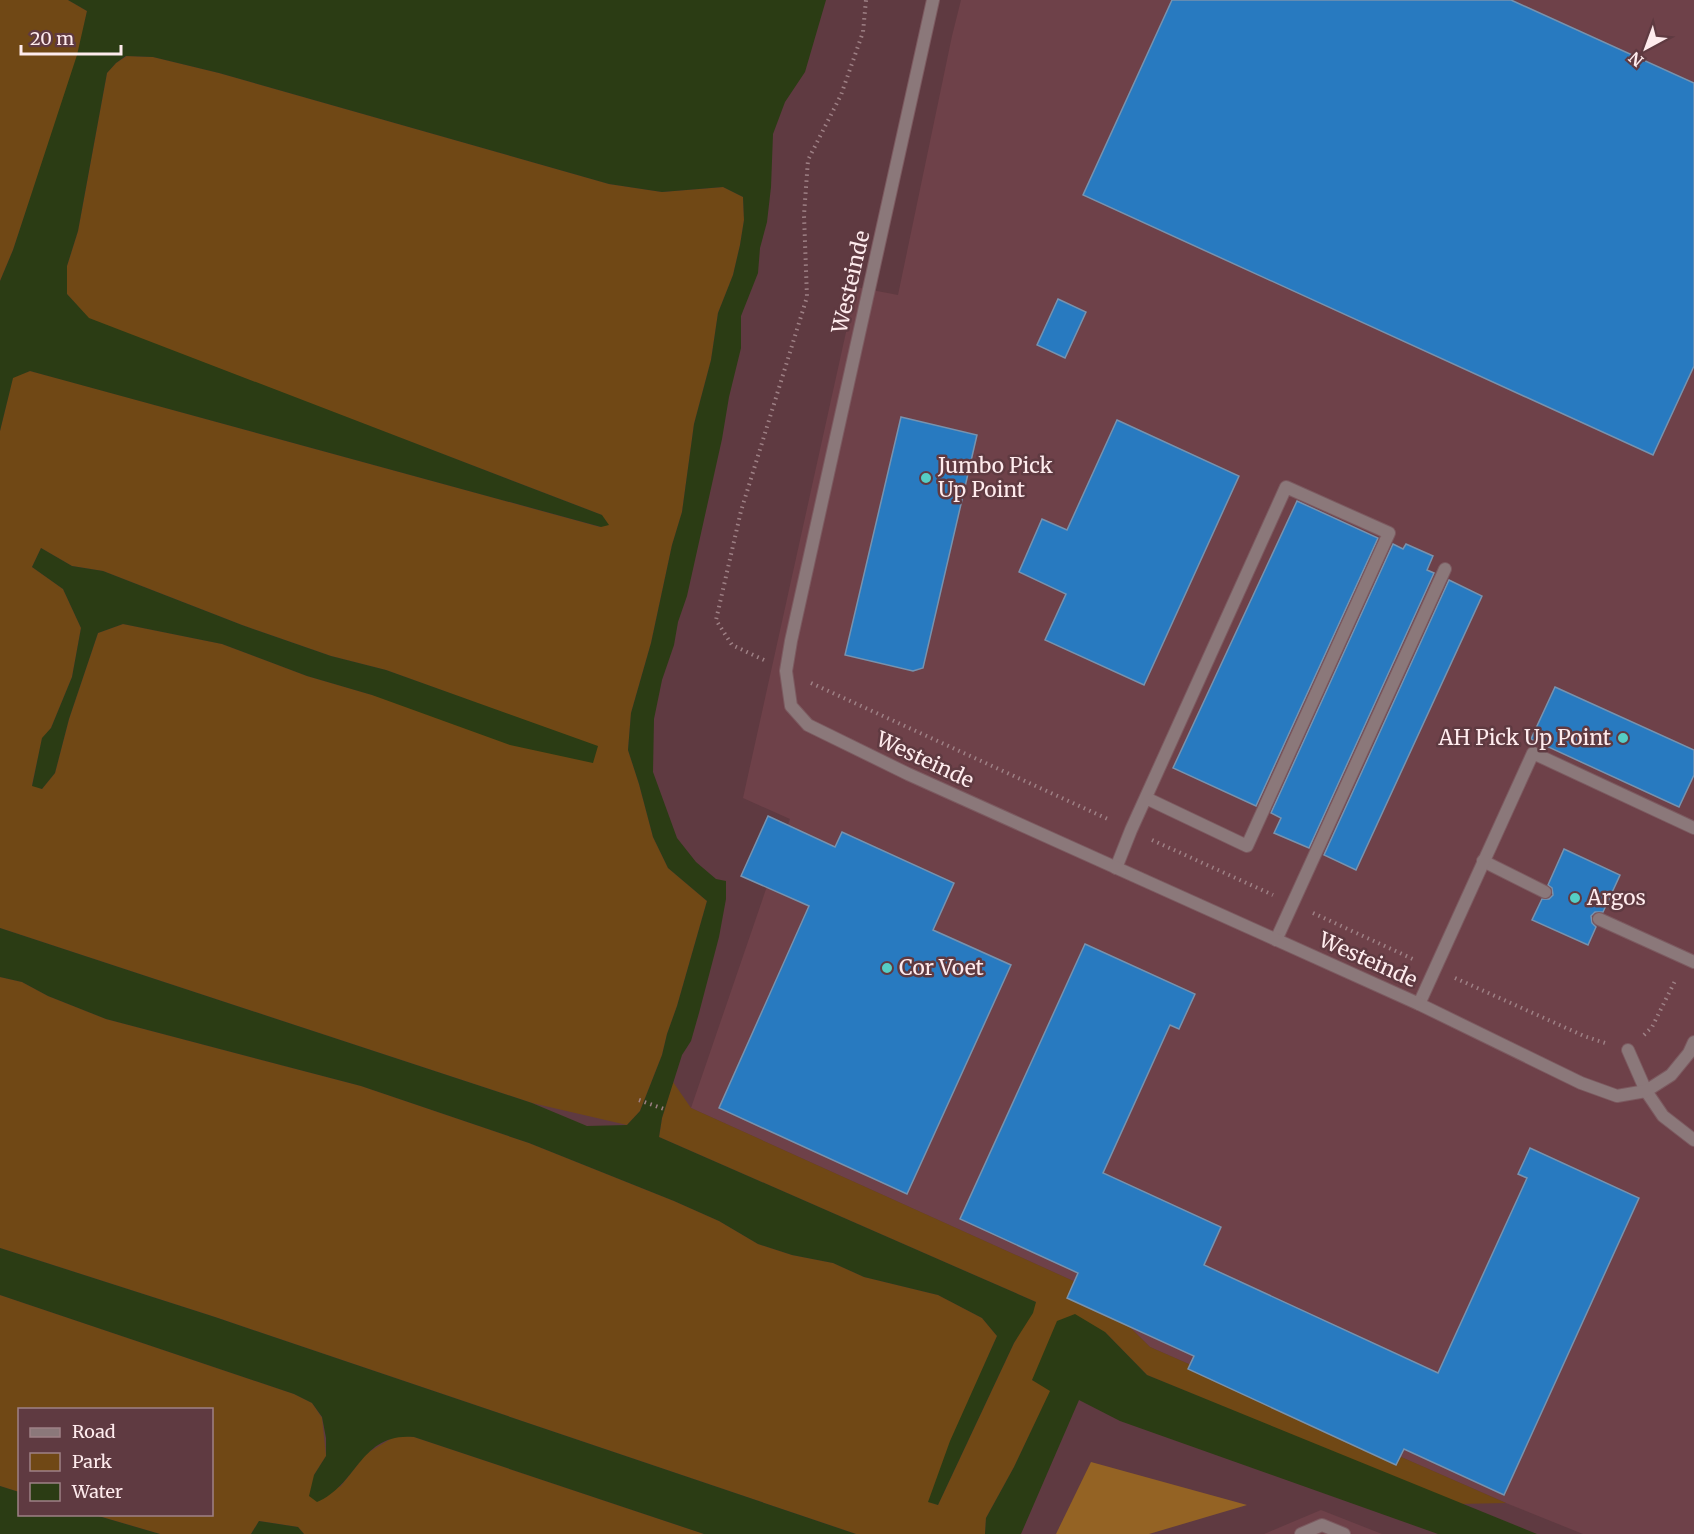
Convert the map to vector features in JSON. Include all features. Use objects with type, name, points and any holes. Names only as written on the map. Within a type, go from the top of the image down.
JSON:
[{"type":"street","name":"Westeinde","points":[[933,0],[803,584],[786,671],[791,706],[808,725],[908,774],[1419,1004],[1581,1083],[1617,1096],[1646,1091],[1671,1075],[1689,1053],[1694,1042]]},
{"type":"street","points":[[1116,868],[1131,830],[1286,487],[1389,533],[1247,846],[1146,798]]},
{"type":"street","points":[[1276,940],[1445,569]]},
{"type":"street","points":[[1419,1004],[1533,753],[1694,828]]},
{"type":"street","points":[[1483,861],[1545,892]]},
{"type":"street","points":[[1599,919],[1690,960]]},
{"type":"street","points":[[1628,1050],[1646,1091],[1663,1116],[1694,1140]]},
{"type":"street","points":[[1301,1534],[1322,1525],[1344,1534]]},
{"type":"path","points":[[866,0],[863,32],[841,95],[808,160],[804,215],[807,297],[741,511],[716,620],[732,645],[1584,1036],[1628,1050],[1652,1027],[1690,960]]},
{"type":"path","points":[[639,1100],[667,1110]]},
{"type":"shaded area","points":[[961,0],[1694,0],[1694,1534],[1583,1534],[1506,1503],[1150,1347],[1091,1289],[691,1108],[790,819],[743,798],[856,287],[898,295]]},
{"type":"shaded area","points":[[1091,1462],[1247,1505],[1149,1534],[1056,1534]]},
{"type":"shaded area","points":[[1321,1510],[1382,1534],[1264,1534]]},
{"type":"green space","points":[[0,0],[68,0],[87,11],[78,55],[13,250],[0,281]]},
{"type":"green space","points":[[127,56],[153,57],[219,73],[609,184],[662,192],[723,187],[743,197],[744,220],[740,245],[733,275],[718,313],[711,360],[694,424],[682,512],[672,545],[651,643],[631,713],[628,750],[653,837],[668,868],[707,901],[662,1055],[640,1111],[627,1125],[532,1103],[0,928],[0,431],[13,377],[30,371],[600,527],[602,515],[89,319],[67,294],[67,266],[78,231],[107,73]],"holes":[[[41,548],[72,566],[103,571],[242,625],[331,656],[386,670],[598,747],[372,695],[307,676],[222,644],[123,624],[98,633],[69,719],[55,773],[42,789],[32,785],[42,739],[51,728],[72,677],[81,628],[63,589],[32,567]]]},
{"type":"green space","points":[[0,977],[22,982],[48,996],[106,1019],[361,1086],[529,1143],[674,1201],[719,1221],[758,1244],[792,1255],[833,1263],[864,1277],[938,1295],[982,1318],[997,1336],[951,1441],[929,1502],[938,1505],[1014,1343],[1036,1302],[659,1137],[673,1082],[691,1108],[1091,1289],[1150,1347],[1506,1503],[1459,1504],[1147,1375],[1105,1332],[1032,1380],[1051,1390],[1014,1467],[986,1518],[985,1534],[856,1534],[215,1317],[0,1248]]},
{"type":"green space","points":[[0,1295],[294,1394],[312,1403],[322,1418],[326,1456],[314,1475],[340,1487],[366,1454],[397,1435],[414,1437],[704,1534],[304,1534],[298,1527],[259,1521],[251,1534],[160,1534],[98,1516],[213,1516],[213,1408],[18,1408],[18,1492],[0,1486]]},
{"type":"water","points":[[68,0],[826,0],[805,72],[785,102],[773,134],[771,187],[758,273],[741,316],[741,348],[722,439],[687,596],[662,680],[654,719],[653,772],[677,838],[696,862],[716,879],[726,881],[726,899],[719,937],[691,1041],[682,1055],[662,1118],[659,1137],[1036,1302],[1033,1313],[1014,1343],[938,1505],[928,1502],[950,1441],[997,1336],[982,1318],[938,1295],[864,1277],[833,1263],[792,1255],[758,1244],[719,1221],[674,1201],[529,1143],[361,1086],[106,1019],[48,996],[22,982],[0,977],[0,928],[532,1103],[587,1126],[627,1125],[640,1111],[662,1055],[707,901],[668,868],[653,837],[628,750],[631,713],[651,643],[672,545],[682,512],[694,424],[711,360],[718,313],[733,275],[740,245],[744,220],[743,197],[723,187],[662,192],[609,184],[219,73],[153,57],[126,56],[107,73],[78,231],[67,266],[67,294],[89,318],[602,515],[609,525],[601,527],[30,371],[13,378],[0,431],[0,281],[13,250],[77,55],[87,11]]},
{"type":"water","points":[[41,548],[72,566],[103,571],[242,625],[331,656],[386,670],[598,746],[593,763],[510,745],[372,695],[307,676],[222,644],[123,624],[98,633],[69,719],[55,773],[42,789],[32,786],[42,738],[51,728],[72,677],[81,628],[63,589],[32,567]]},
{"type":"water","points":[[0,1248],[215,1317],[856,1534],[704,1534],[414,1437],[396,1438],[370,1451],[342,1484],[317,1502],[309,1496],[314,1475],[326,1456],[326,1438],[322,1417],[312,1403],[294,1394],[0,1295]]},
{"type":"water","points":[[1075,1314],[1105,1332],[1147,1375],[1537,1534],[1438,1534],[1120,1421],[1079,1400],[1021,1534],[985,1534],[986,1518],[1014,1467],[1050,1391],[1032,1380],[1057,1321]]},
{"type":"water","points":[[0,1486],[18,1492],[18,1516],[98,1516],[160,1534],[0,1534]]},
{"type":"water","points":[[259,1521],[298,1527],[304,1534],[251,1534]]},
{"type":"building","points":[[1172,0],[1511,0],[1694,83],[1694,366],[1653,455],[1083,195]]},
{"type":"building","points":[[1058,299],[1086,312],[1065,358],[1037,345]]},
{"type":"building","points":[[901,417],[977,435],[923,668],[913,671],[845,655]]},
{"type":"building","points":[[1117,420],[1239,476],[1144,685],[1045,640],[1066,594],[1019,572],[1042,519],[1067,530]]},
{"type":"building","points":[[1297,501],[1378,538],[1256,806],[1173,768]]},
{"type":"building","points":[[1393,544],[1403,549],[1406,544],[1433,556],[1427,570],[1434,573],[1309,848],[1274,833],[1281,818],[1271,813]]},
{"type":"building","points":[[1449,580],[1482,596],[1356,870],[1324,855]]},
{"type":"building","points":[[1555,687],[1694,750],[1694,775],[1679,807],[1531,739]]},
{"type":"building","points":[[768,816],[835,847],[842,832],[954,883],[933,930],[1011,965],[907,1194],[719,1108],[809,906],[741,876]]},
{"type":"building","points":[[1564,849],[1620,875],[1603,912],[1595,912],[1591,916],[1592,923],[1596,927],[1588,945],[1532,920],[1542,899],[1549,899],[1553,895],[1552,888],[1548,885]]},
{"type":"building","points":[[1085,944],[1195,994],[1179,1029],[1170,1025],[1103,1173],[1221,1227],[1204,1265],[1438,1373],[1527,1178],[1518,1174],[1530,1148],[1639,1198],[1504,1495],[1404,1449],[1396,1465],[1188,1369],[1194,1356],[1067,1298],[1078,1273],[960,1219]]},
{"type":"place","name":"Jumbo Pick Up Point","points":[[926,478]]},
{"type":"place","name":"AH Pick Up Point","points":[[1623,738]]},
{"type":"place","name":"Argos","points":[[1575,898]]},
{"type":"place","name":"Cor Voet","points":[[887,968]]}]
